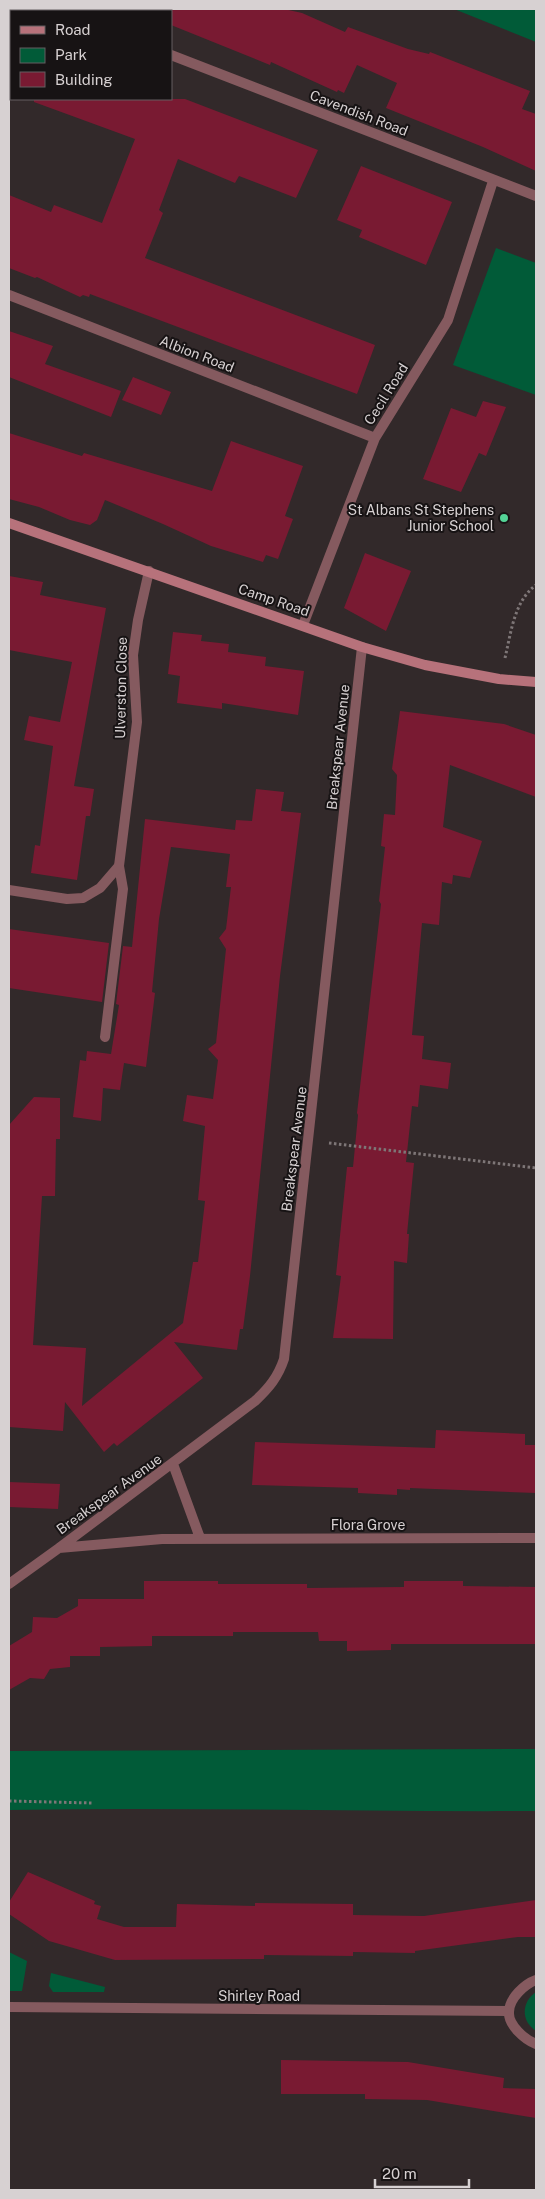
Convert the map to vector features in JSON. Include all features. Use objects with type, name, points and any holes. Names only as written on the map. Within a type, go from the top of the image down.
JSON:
[{"type":"street","name":"Cavendish Road","points":[[172,55],[493,181],[536,196]]},
{"type":"street","name":"Cecil Road","points":[[303,624],[375,438],[448,320],[493,181]]},
{"type":"street","name":"Albion Road","points":[[9,295],[375,438]]},
{"type":"street","name":"Camp Road","points":[[9,523],[303,624],[362,647],[425,665],[499,679],[536,682]]},
{"type":"street","name":"Ulverston Close","points":[[105,1037],[123,889],[119,866],[137,722],[133,655],[138,620],[149,571]]},
{"type":"street","name":"Breakspear Avenue","points":[[58,1548],[255,1401],[269,1388],[279,1373],[284,1358],[309,1140],[362,647]]},
{"type":"street","points":[[9,890],[67,899],[83,898],[100,888],[119,866]]},
{"type":"street","points":[[173,1464],[200,1538]]},
{"type":"street","name":"Flora Grove","points":[[58,1548],[162,1539],[200,1538],[536,1538]]},
{"type":"street","points":[[9,1584],[58,1548]]},
{"type":"street","points":[[536,1980],[526,1984],[512,2001],[508,2011],[510,2020],[522,2035],[536,2044]]},
{"type":"street","name":"Shirley Road","points":[[9,2008],[508,2011]]},
{"type":"path","points":[[499,679],[519,606],[524,596],[536,585]]},
{"type":"path","points":[[309,1140],[536,1168]]},
{"type":"path","points":[[9,1801],[92,1803]]},
{"type":"green space","points":[[454,9],[536,9],[536,42]]},
{"type":"green space","points":[[496,248],[536,263],[536,395],[453,365]]},
{"type":"green space","points":[[536,1749],[536,1811],[9,1810],[9,1751]]},
{"type":"green space","points":[[9,1952],[27,1961],[22,1991],[9,1991]]},
{"type":"green space","points":[[51,1973],[105,1987],[104,1992],[53,1992],[49,1986]]},
{"type":"green space","points":[[536,1992],[536,2031],[527,2022],[525,2011],[528,2000]]},
{"type":"building","points":[[134,9],[284,9],[302,13],[345,32],[348,27],[408,49],[429,54],[430,52],[530,91],[522,109],[536,114],[536,171],[483,147],[386,108],[397,83],[357,65],[344,93],[338,90],[337,92],[271,62],[270,65],[172,25],[172,10]]},
{"type":"building","points":[[185,99],[318,150],[296,198],[239,176],[235,183],[178,159],[159,210],[163,213],[145,258],[375,345],[357,394],[90,294],[89,297],[83,295],[80,297],[37,277],[35,278],[9,268],[9,195],[51,212],[54,205],[102,223],[135,139],[34,102],[34,100]]},
{"type":"building","points":[[361,166],[452,202],[426,265],[359,237],[362,230],[337,220]]},
{"type":"building","points":[[9,331],[53,346],[45,364],[121,391],[111,417],[9,377]]},
{"type":"building","points":[[133,377],[171,392],[161,415],[122,400]]},
{"type":"building","points":[[483,401],[506,407],[486,456],[479,453],[461,492],[423,479],[451,408],[476,417]]},
{"type":"building","points":[[9,433],[82,456],[84,453],[212,491],[231,441],[303,466],[285,516],[293,519],[278,559],[266,555],[263,562],[211,546],[105,500],[97,520],[90,525],[70,520],[39,507],[9,499]]},
{"type":"building","points":[[365,553],[411,571],[386,631],[344,608]]},
{"type":"building","points":[[9,576],[43,582],[40,595],[106,608],[74,786],[94,789],[90,816],[86,816],[77,880],[31,873],[35,845],[40,846],[53,746],[24,740],[29,716],[60,722],[72,662],[9,650]]},
{"type":"building","points":[[173,632],[202,635],[201,641],[229,644],[228,652],[266,657],[265,666],[304,671],[298,715],[222,703],[222,709],[177,703],[180,676],[168,674]]},
{"type":"building","points":[[400,711],[504,724],[536,735],[536,797],[450,765],[443,827],[482,841],[470,878],[453,875],[452,884],[442,882],[439,925],[422,923],[412,1035],[424,1036],[422,1059],[451,1063],[448,1089],[420,1085],[418,1107],[412,1106],[406,1162],[414,1163],[407,1234],[409,1234],[407,1263],[394,1261],[393,1339],[333,1338],[341,1276],[336,1275],[347,1167],[353,1167],[357,1113],[381,904],[379,901],[385,847],[381,846],[384,814],[395,815],[397,775],[392,769]]},
{"type":"building","points":[[256,789],[284,792],[281,811],[301,813],[280,976],[250,1276],[243,1329],[240,1329],[237,1350],[174,1342],[203,1378],[117,1446],[114,1443],[104,1452],[65,1402],[63,1431],[9,1427],[9,1125],[34,1097],[60,1098],[60,1139],[56,1139],[55,1196],[42,1196],[33,1345],[86,1348],[82,1406],[183,1323],[193,1262],[198,1262],[205,1201],[198,1200],[205,1126],[183,1121],[187,1095],[213,1099],[218,1060],[208,1049],[216,1043],[226,949],[219,938],[226,929],[231,887],[226,887],[230,854],[171,847],[159,919],[152,992],[155,993],[146,1067],[124,1063],[120,1090],[103,1088],[101,1121],[73,1117],[80,1060],[86,1061],[87,1051],[111,1054],[119,1005],[116,1004],[123,946],[132,947],[145,819],[235,830],[236,820],[252,821]]},
{"type":"building","points":[[9,929],[109,943],[102,1002],[9,988]]},
{"type":"building","points":[[436,1430],[525,1434],[525,1445],[536,1445],[536,1493],[410,1488],[410,1490],[397,1489],[397,1495],[358,1493],[358,1488],[252,1485],[255,1442],[435,1448]]},
{"type":"building","points":[[9,1482],[60,1484],[58,1509],[9,1507]]},
{"type":"building","points":[[144,1581],[218,1581],[218,1584],[307,1584],[307,1588],[404,1587],[404,1581],[463,1581],[463,1586],[536,1587],[536,1644],[391,1644],[391,1650],[347,1651],[347,1641],[319,1641],[318,1632],[233,1632],[233,1636],[152,1636],[152,1646],[100,1647],[100,1656],[70,1656],[70,1667],[50,1669],[44,1679],[30,1678],[9,1690],[9,1646],[32,1632],[33,1617],[57,1618],[78,1606],[78,1599],[144,1599]]},
{"type":"building","points":[[28,1872],[95,1901],[94,1904],[101,1906],[97,1919],[124,1927],[176,1927],[177,1904],[255,1906],[255,1903],[353,1904],[353,1915],[424,1916],[536,1900],[536,1937],[518,1937],[415,1951],[415,1953],[353,1952],[353,1956],[264,1955],[264,1959],[115,1960],[49,1941],[9,1914],[9,1902]]},
{"type":"building","points":[[281,2060],[408,2062],[504,2078],[503,2088],[536,2089],[536,2118],[427,2100],[365,2099],[365,2094],[281,2094]]},
{"type":"place","name":"St Albans St Stephens Junior School","points":[[504,518]]}]
